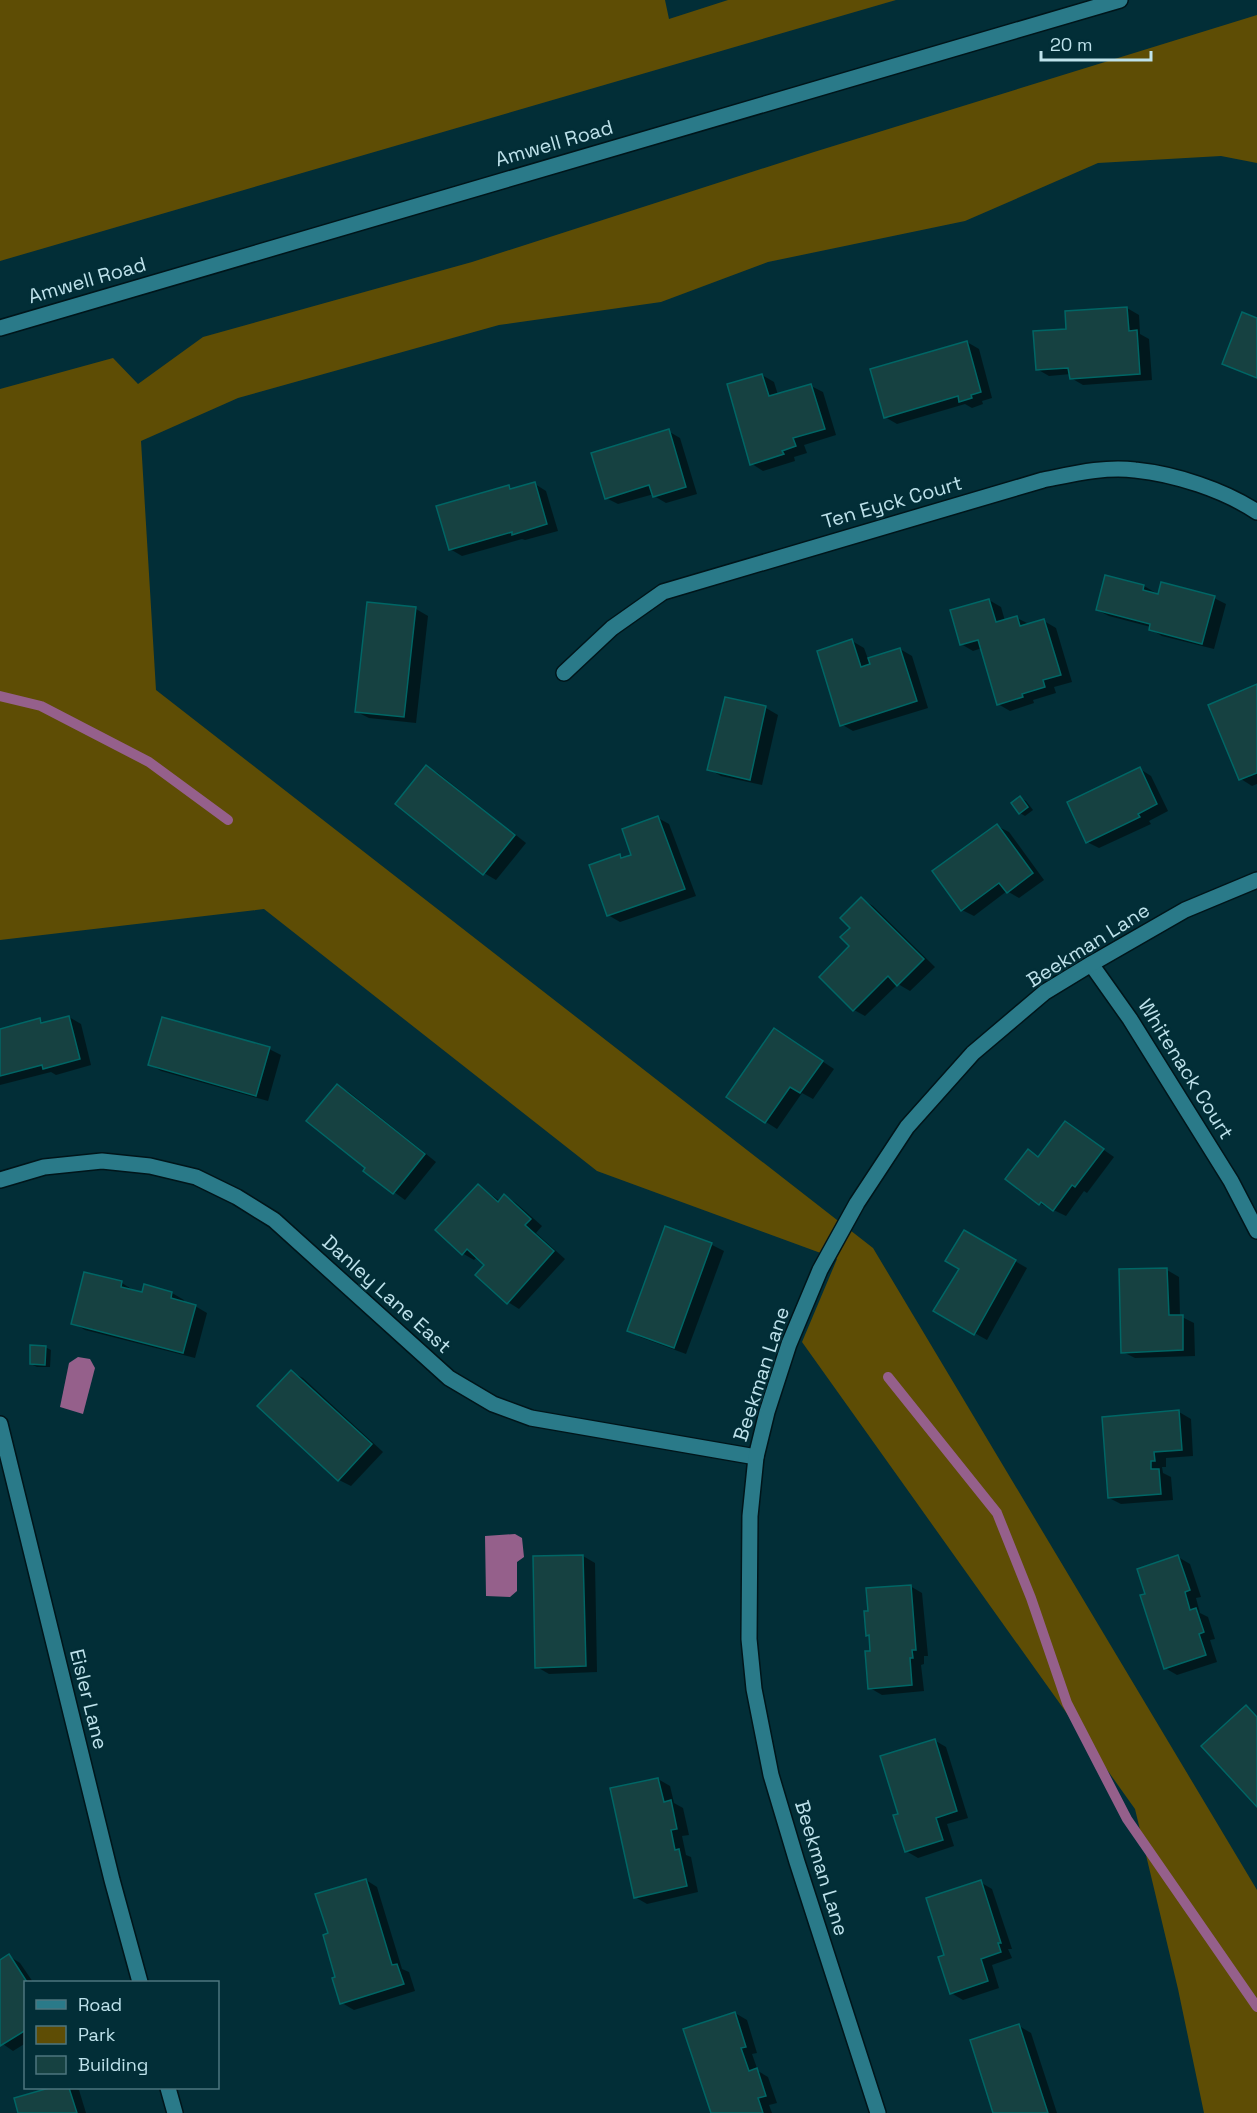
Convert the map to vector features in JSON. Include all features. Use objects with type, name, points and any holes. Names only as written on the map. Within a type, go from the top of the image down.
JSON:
[{"type":"street","name":"Amwell Road","points":[[0,328],[1120,0]]},
{"type":"street","name":"Ten Eyck Court","points":[[564,673],[612,628],[663,592],[1043,480],[1089,471],[1135,470],[1176,478],[1214,490],[1257,512]]},
{"type":"street","name":"Beekman Lane","points":[[878,2113],[771,1775],[754,1689],[749,1639],[750,1516],[756,1457],[767,1412],[789,1344],[820,1270],[857,1203],[901,1136],[973,1053],[1045,992],[1185,910],[1257,880]]},
{"type":"street","name":"Whitenack Court","points":[[1091,964],[1130,1019],[1232,1181],[1257,1231]]},
{"type":"street","name":"Danley Lane East","points":[[0,1180],[44,1167],[102,1161],[150,1166],[196,1178],[237,1197],[274,1220],[449,1377],[493,1404],[531,1418],[756,1457]]},
{"type":"street","name":"Eisler Lane","points":[[0,1425],[112,1880],[139,1981]]},
{"type":"street","points":[[168,2089],[175,2113]]},
{"type":"green space","points":[[0,0],[665,0],[669,19],[728,0],[896,0],[0,261]]},
{"type":"green space","points":[[1257,15],[1257,163],[1221,156],[1098,163],[965,221],[768,262],[661,302],[499,325],[238,398],[141,441],[156,690],[873,1248],[1257,1890],[1257,2113],[1204,2113],[1178,1989],[1135,1809],[802,1342],[837,1259],[597,1171],[264,909],[0,940],[0,389],[113,358],[138,384],[203,337],[472,262],[814,152]]},
{"type":"shaded area","points":[[78,1357],[90,1359],[95,1368],[83,1414],[60,1407],[69,1363]]},
{"type":"shaded area","points":[[515,1534],[522,1538],[524,1557],[517,1562],[517,1591],[510,1597],[486,1596],[485,1536]]},
{"type":"building","points":[[1127,307],[1129,331],[1137,330],[1140,374],[1070,379],[1068,368],[1036,370],[1033,331],[1066,329],[1065,311]]},
{"type":"building","points":[[1242,312],[1257,318],[1257,378],[1222,364]]},
{"type":"building","points":[[967,341],[981,392],[959,402],[958,396],[884,418],[870,369]]},
{"type":"building","points":[[762,374],[769,396],[811,384],[825,429],[793,438],[796,446],[782,451],[784,454],[750,465],[727,384]]},
{"type":"building","points":[[669,429],[686,487],[653,497],[649,485],[605,499],[591,453]]},
{"type":"building","points":[[535,482],[547,524],[449,550],[436,506],[509,485],[510,489]]},
{"type":"building","points":[[1105,575],[1144,585],[1143,590],[1158,594],[1161,582],[1215,596],[1202,644],[1149,630],[1150,624],[1096,610]]},
{"type":"building","points":[[989,599],[996,622],[1017,616],[1020,626],[1044,619],[1061,675],[1043,680],[1045,687],[997,705],[978,640],[960,645],[950,610]]},
{"type":"building","points":[[367,602],[416,607],[404,717],[355,712]]},
{"type":"building","points":[[852,639],[861,667],[870,664],[868,658],[900,648],[917,701],[840,726],[817,651]]},
{"type":"building","points":[[1257,684],[1257,773],[1239,780],[1208,705]]},
{"type":"building","points":[[725,697],[766,706],[750,780],[707,770]]},
{"type":"building","points":[[426,765],[515,835],[483,875],[395,804]]},
{"type":"building","points":[[1140,767],[1157,804],[1138,814],[1140,817],[1086,843],[1067,802]]},
{"type":"building","points":[[1020,796],[1028,807],[1019,814],[1011,803]]},
{"type":"building","points":[[658,816],[685,889],[607,916],[589,865],[620,854],[621,858],[631,855],[622,829]]},
{"type":"building","points":[[997,824],[1033,873],[1007,893],[999,883],[961,911],[932,871]]},
{"type":"building","points":[[861,897],[924,959],[897,986],[888,976],[853,1011],[819,977],[849,946],[840,937],[850,928],[840,918]]},
{"type":"building","points":[[69,1016],[80,1059],[43,1069],[42,1065],[0,1076],[0,1029],[40,1018],[41,1023]]},
{"type":"building","points":[[162,1017],[270,1047],[256,1096],[148,1065]]},
{"type":"building","points":[[774,1028],[823,1061],[800,1093],[790,1087],[765,1123],[726,1097]]},
{"type":"building","points":[[337,1084],[425,1154],[393,1194],[363,1171],[365,1168],[306,1121]]},
{"type":"building","points":[[1065,1121],[1104,1149],[1075,1187],[1072,1185],[1053,1211],[1041,1202],[1039,1205],[1005,1179],[1028,1149],[1038,1157]]},
{"type":"building","points":[[478,1184],[498,1202],[504,1194],[531,1219],[525,1225],[554,1251],[507,1304],[475,1275],[484,1265],[467,1249],[462,1255],[435,1230]]},
{"type":"building","points":[[665,1226],[712,1243],[674,1348],[627,1331]]},
{"type":"building","points":[[964,1230],[1016,1260],[974,1335],[933,1311],[959,1269],[945,1261]]},
{"type":"building","points":[[1167,1268],[1169,1315],[1183,1315],[1183,1350],[1121,1353],[1119,1269]]},
{"type":"building","points":[[84,1272],[122,1281],[121,1287],[142,1292],[144,1284],[172,1292],[171,1298],[196,1305],[183,1353],[71,1324]]},
{"type":"building","points":[[30,1345],[46,1346],[45,1365],[30,1364]]},
{"type":"building","points":[[291,1370],[372,1444],[338,1481],[257,1406]]},
{"type":"building","points":[[1179,1410],[1182,1450],[1154,1452],[1155,1461],[1151,1461],[1151,1469],[1159,1469],[1161,1494],[1108,1498],[1102,1417]]},
{"type":"building","points":[[583,1555],[586,1666],[535,1668],[533,1556]]},
{"type":"building","points":[[1178,1555],[1190,1590],[1185,1592],[1190,1610],[1196,1608],[1204,1632],[1199,1634],[1206,1655],[1164,1669],[1140,1595],[1145,1594],[1137,1569]]},
{"type":"building","points":[[911,1585],[916,1650],[912,1650],[913,1658],[910,1658],[912,1685],[868,1689],[865,1651],[870,1651],[864,1611],[868,1611],[866,1588]]},
{"type":"building","points":[[1246,1705],[1257,1717],[1257,1807],[1201,1746]]},
{"type":"building","points":[[935,1739],[957,1811],[936,1818],[943,1840],[905,1852],[893,1815],[898,1814],[880,1756]]},
{"type":"building","points":[[658,1778],[664,1802],[671,1800],[677,1829],[671,1830],[675,1850],[679,1849],[687,1886],[634,1898],[610,1788]]},
{"type":"building","points":[[366,1879],[392,1965],[397,1964],[404,1984],[340,2004],[323,1935],[328,1933],[315,1894]]},
{"type":"building","points":[[981,1880],[1001,1943],[998,1943],[1001,1952],[981,1959],[988,1981],[950,1994],[938,1957],[944,1955],[926,1898]]},
{"type":"building","points":[[9,1954],[26,1981],[24,1981],[24,2031],[0,2046],[0,1960]]},
{"type":"building","points":[[735,2012],[746,2047],[741,2048],[749,2071],[757,2068],[766,2096],[758,2098],[763,2113],[711,2113],[683,2029]]},
{"type":"building","points":[[1019,2024],[1048,2113],[993,2113],[970,2040]]},
{"type":"building","points":[[46,2089],[69,2089],[77,2113],[18,2113],[14,2098]]},
{"type":"waterway","points":[[0,696],[41,706],[149,762],[228,820]]},
{"type":"waterway","points":[[888,1377],[997,1513],[1031,1598],[1067,1703],[1127,1819],[1257,2007]]}]
